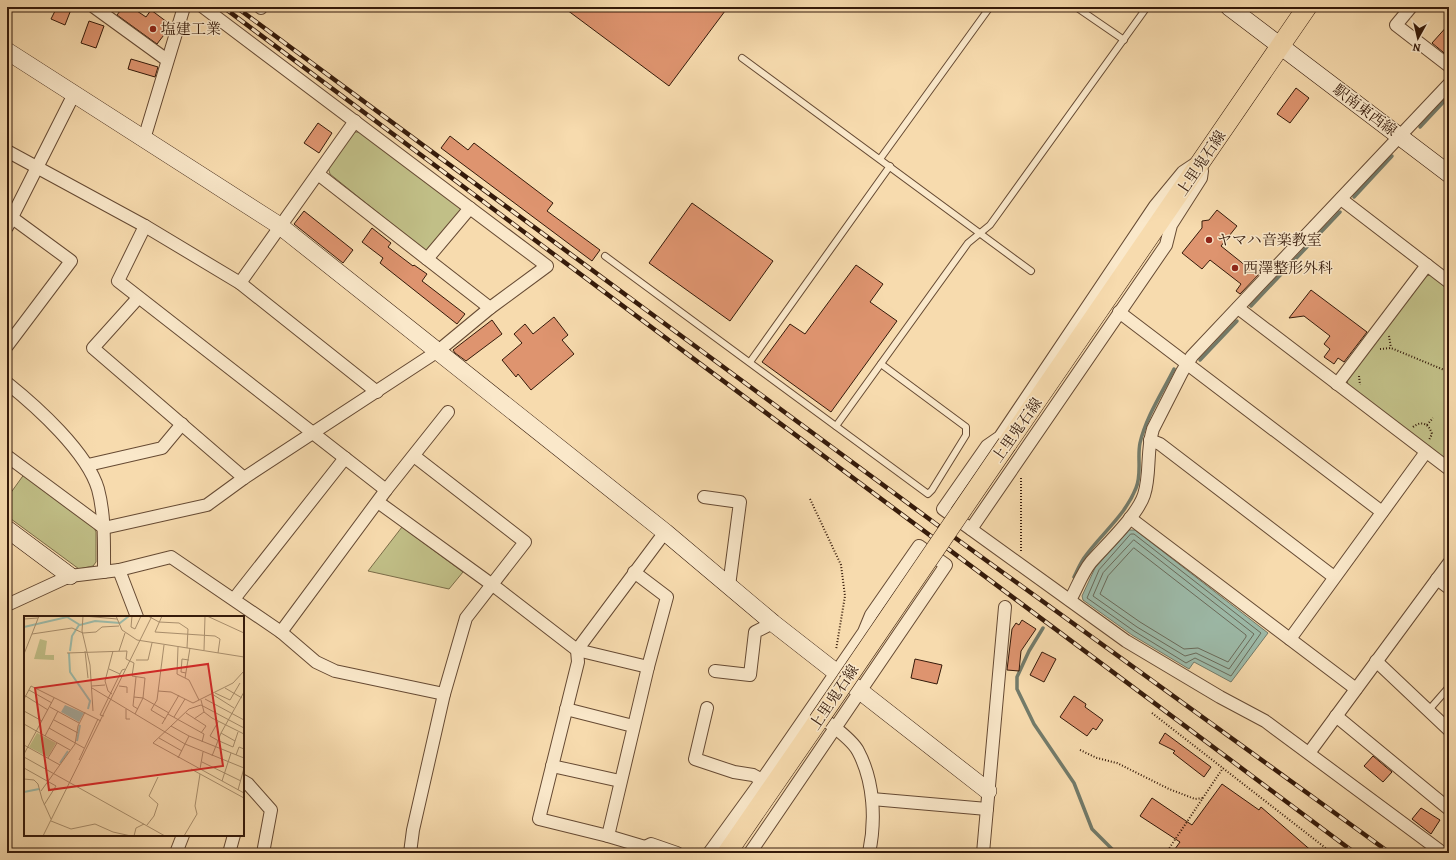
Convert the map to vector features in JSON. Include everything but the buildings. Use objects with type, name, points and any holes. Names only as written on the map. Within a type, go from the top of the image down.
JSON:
[{"type":"main road","name":"上里鬼石線","points":[[727,853],[814,715],[1013,452],[1204,159],[1307,7]]},
{"type":"street","points":[[94,7],[166,60]]},
{"type":"street","points":[[144,139],[166,60],[184,7]]},
{"type":"street","points":[[7,456],[104,528],[207,505],[244,478],[438,351],[490,308],[547,266],[203,7]]},
{"type":"street","name":"駅南東西線","points":[[1229,7],[1449,174]]},
{"type":"street","points":[[1411,7],[1396,25],[1449,66]]},
{"type":"street","points":[[7,51],[280,226],[664,532],[773,623],[988,791]]},
{"type":"street","points":[[1070,600],[1090,564],[1130,518],[1144,497],[1147,482],[1150,440],[1153,429],[1187,363],[1449,84]]},
{"type":"street","points":[[7,346],[70,261],[9,219],[37,168],[74,94]]},
{"type":"street","points":[[240,283],[355,121]]},
{"type":"street","points":[[7,151],[145,226],[240,283],[377,392]]},
{"type":"street","points":[[971,529],[1013,452],[1120,312],[1166,245],[1171,225],[1201,178],[1204,159]]},
{"type":"street","points":[[1204,159],[1182,172],[1155,206],[1000,437],[987,446],[943,509],[1126,641],[1220,697],[1265,721],[1443,853]]},
{"type":"street","points":[[318,174],[490,308]]},
{"type":"street","points":[[1341,200],[1449,282]]},
{"type":"street","points":[[427,259],[470,208]]},
{"type":"street","points":[[145,226],[118,281],[386,490]]},
{"type":"street","points":[[1337,384],[1427,265]]},
{"type":"street","points":[[138,298],[93,348],[244,478]]},
{"type":"street","points":[[1238,308],[1337,384],[1430,448],[1449,469]]},
{"type":"street","points":[[1120,312],[1382,512]]},
{"type":"street","points":[[7,383],[34,405],[88,465],[98,490],[104,528],[104,572]]},
{"type":"street","points":[[281,632],[386,490],[448,412]]},
{"type":"street","points":[[88,465],[162,448],[182,424]]},
{"type":"street","points":[[1150,440],[1160,444],[1334,577]]},
{"type":"street","points":[[1290,639],[1430,448]]},
{"type":"street","points":[[410,853],[413,830],[444,694],[466,618],[493,586],[525,542],[414,456]]},
{"type":"street","points":[[234,599],[345,458]]},
{"type":"street","points":[[704,497],[740,502],[729,586]]},
{"type":"street","points":[[378,502],[493,586],[577,650],[648,667]]},
{"type":"street","points":[[1130,518],[1356,689]]},
{"type":"street","points":[[7,530],[70,576]]},
{"type":"street","points":[[664,532],[577,650],[578,662],[539,819],[608,836],[644,850],[651,844],[677,853]]},
{"type":"street","points":[[709,853],[762,780],[814,715],[831,668],[864,632],[872,615],[919,546],[946,565],[750,853]]},
{"type":"street","points":[[7,605],[70,576],[119,570],[172,557],[281,632],[316,662],[335,671],[444,694]]},
{"type":"street","points":[[1309,753],[1449,563]]},
{"type":"street","points":[[119,570],[137,616]]},
{"type":"street","points":[[608,836],[648,667],[667,597],[634,572]]},
{"type":"street","points":[[1437,579],[1449,588]]},
{"type":"street","points":[[983,853],[999,690],[1005,607]]},
{"type":"street","points":[[715,671],[750,675],[755,632],[773,623]]},
{"type":"street","points":[[1376,661],[1449,730]]},
{"type":"street","points":[[707,708],[695,759],[734,772],[753,774],[762,780]]},
{"type":"street","points":[[566,709],[634,726]]},
{"type":"street","points":[[814,715],[836,728],[858,750],[867,775],[872,799],[874,833],[869,853]]},
{"type":"street","points":[[1336,716],[1449,809]]},
{"type":"street","points":[[552,766],[620,781]]},
{"type":"street","points":[[244,782],[248,784],[271,810],[263,853]]},
{"type":"street","points":[[872,799],[987,809]]},
{"type":"street","points":[[176,853],[183,836]]},
{"type":"street","points":[[229,853],[234,836]]},
{"type":"lane","points":[[880,159],[990,7]]},
{"type":"lane","points":[[1076,7],[1124,40]]},
{"type":"lane","points":[[836,426],[968,243],[990,225],[1147,7]]},
{"type":"lane","points":[[742,58],[1031,271]]},
{"type":"lane","points":[[750,362],[890,166]]},
{"type":"lane","points":[[605,256],[928,494],[932,490],[966,434],[966,427],[881,364]]},
{"type":"lane","points":[[1428,711],[1449,687]]},
{"type":"path","points":[[1376,352],[1383,347],[1391,348],[1449,372]]},
{"type":"path","points":[[1361,372],[1359,381],[1362,388]]},
{"type":"path","points":[[1427,425],[1433,418]]},
{"type":"path","points":[[1417,430],[1413,427],[1417,424],[1427,425]]},
{"type":"path","points":[[1427,425],[1432,434],[1429,440],[1430,448]]},
{"type":"path","points":[[1425,436],[1429,440]]},
{"type":"path","points":[[1013,452],[1022,467],[1021,552]]},
{"type":"path","points":[[810,499],[841,565],[845,596],[837,649],[831,668]]},
{"type":"path","points":[[1152,714],[1332,853]]},
{"type":"path","points":[[1080,750],[1097,758],[1117,763],[1169,789],[1195,799],[1203,798]]},
{"type":"path","points":[[1166,853],[1223,768]]},
{"type":"shaded area","points":[[353,132],[361,132],[460,205],[461,214],[430,250],[424,250],[330,174],[328,167]]},
{"type":"shaded area","points":[[1431,275],[1449,289],[1449,462],[1348,385],[1347,380],[1426,276]]},
{"type":"shaded area","points":[[25,473],[94,527],[96,532],[96,562],[93,566],[79,569],[7,516],[7,498]]},
{"type":"shaded area","points":[[402,527],[463,572],[449,589],[368,571]]},
{"type":"water","points":[[1129,530],[1135,530],[1268,633],[1231,682],[1194,662],[1189,669],[1132,635],[1083,600],[1082,596],[1095,568]]},
{"type":"waterway","points":[[1420,127],[1449,96]]},
{"type":"waterway","points":[[1354,197],[1392,156]]},
{"type":"waterway","points":[[1251,306],[1340,212]]},
{"type":"waterway","points":[[1200,360],[1237,321]]},
{"type":"waterway","points":[[1074,577],[1084,558],[1126,507],[1136,488],[1139,471],[1139,448],[1143,433],[1150,414],[1174,369]]},
{"type":"waterway","points":[[1043,628],[1029,651],[1017,677],[1017,689],[1034,724],[1074,783],[1092,829],[1116,853]]},
{"type":"railway","points":[[223,7],[1355,853]]},
{"type":"railway","points":[[236,7],[936,524],[1390,853]]},
{"type":"place","name":"塩建工業","points":[[153,29]]},
{"type":"place","name":"ヤマハ音楽教室","points":[[1209,240]]},
{"type":"place","name":"西澤整形外科","points":[[1235,268]]}]
